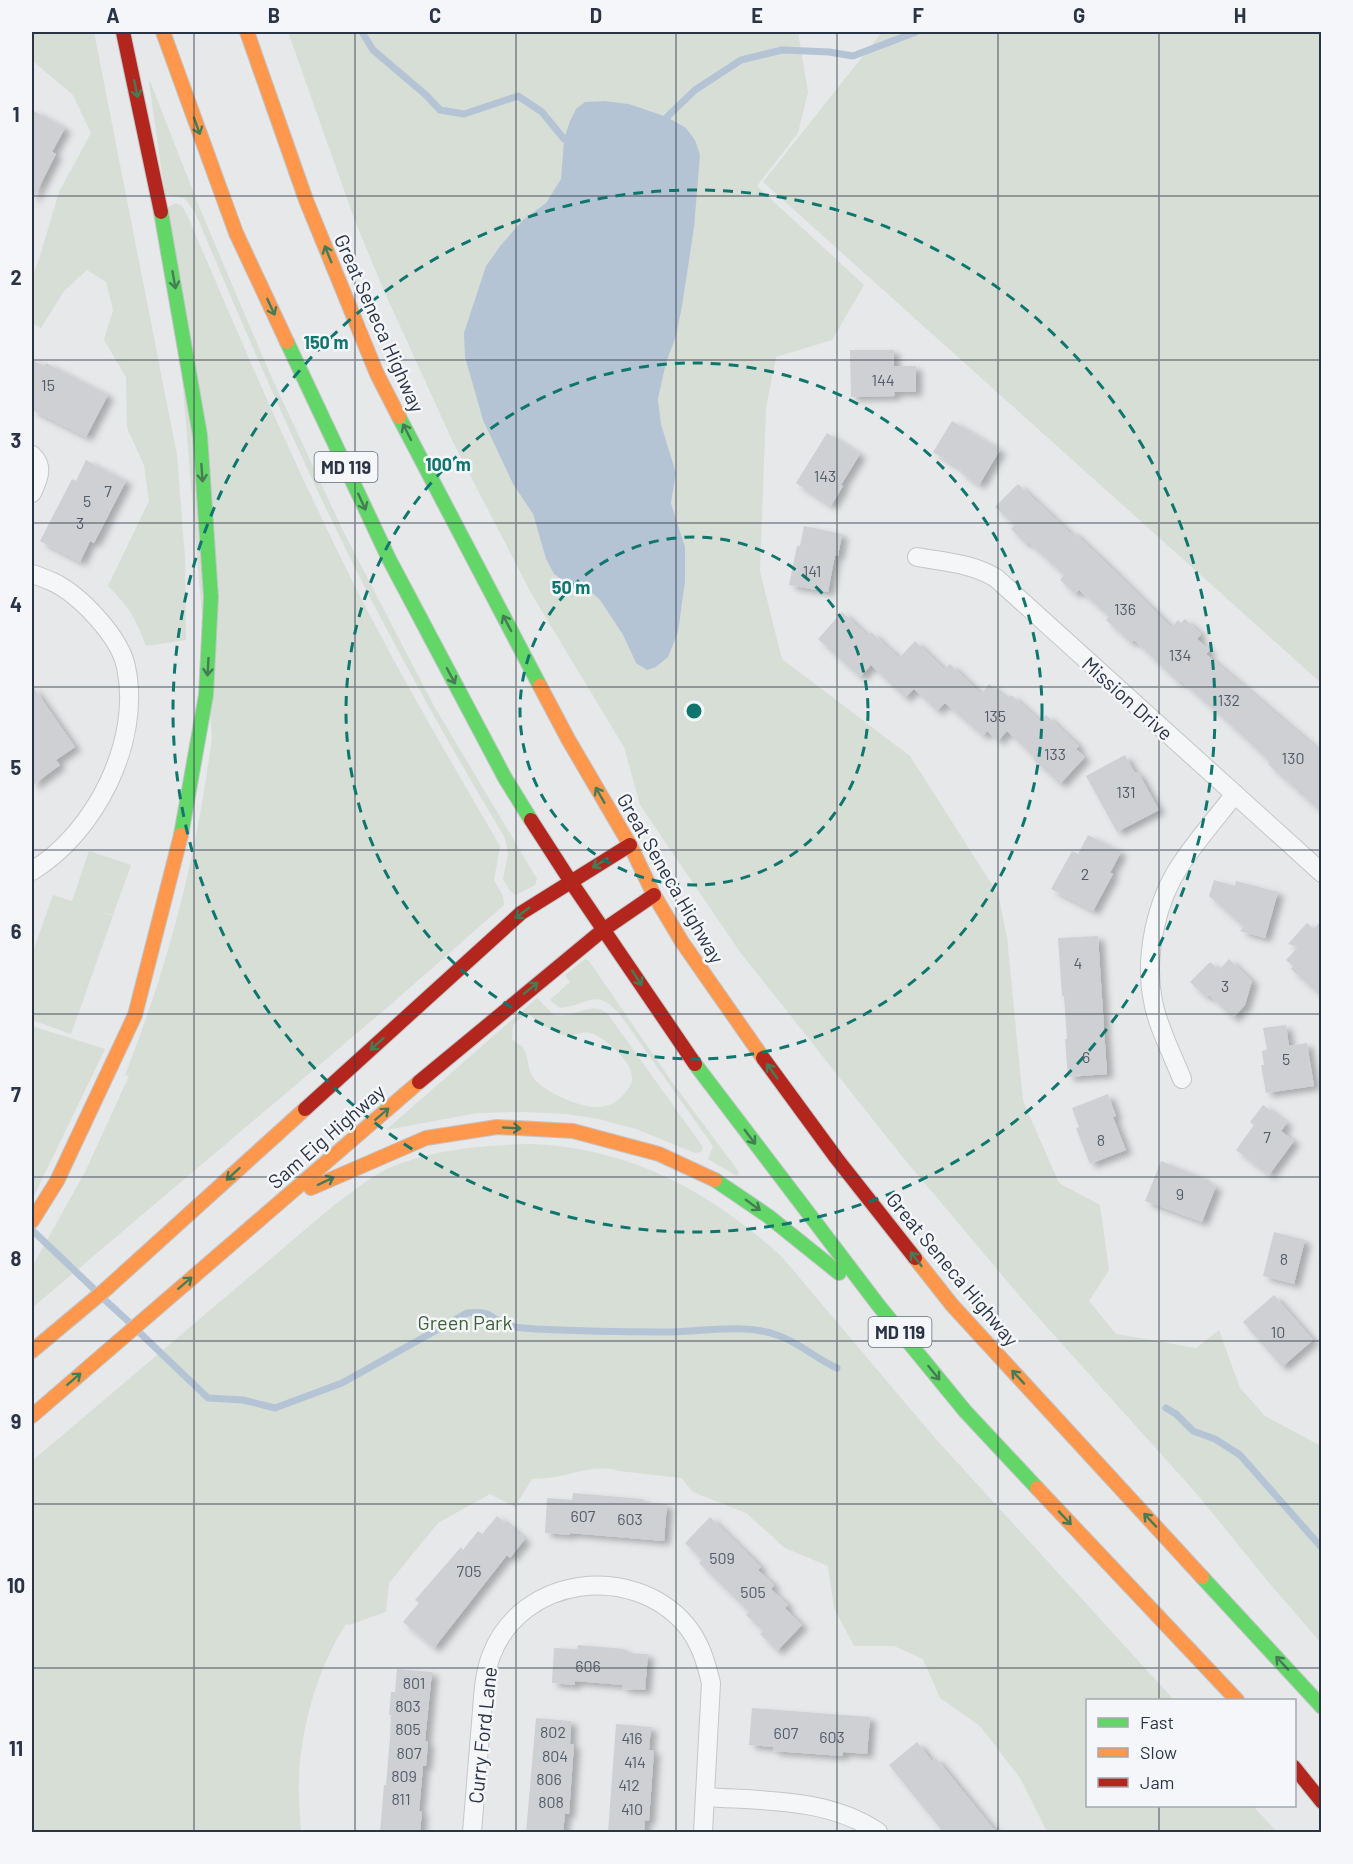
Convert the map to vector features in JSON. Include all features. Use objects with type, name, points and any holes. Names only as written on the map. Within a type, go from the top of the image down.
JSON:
[{"type":"main road","points":[[34,1218],[57,1182],[135,1015],[179,846],[206,694],[211,597],[200,435],[160,204],[123,32]]},
{"type":"main road","name":"MD 119","points":[[163,32],[236,233],[389,559],[505,778],[571,882],[706,1079],[879,1306],[965,1411],[1234,1699]]},
{"type":"main road","name":"Great Seneca Highway","points":[[247,32],[306,200],[377,374],[568,739],[630,845],[654,895],[681,942],[741,1029],[837,1159],[952,1305],[1322,1707]]},
{"type":"main road","name":"Sam Eig Highway","points":[[32,1351],[100,1294],[521,914],[630,845]]},
{"type":"main road","name":"Sam Eig Highway","points":[[32,1416],[469,1040],[603,930],[654,895]]},
{"type":"main road","points":[[274,1206],[352,1169],[426,1138],[497,1127],[573,1131],[659,1154],[734,1191],[879,1306]]},
{"type":"main road","points":[[1296,1770],[1322,1802]]},
{"type":"street","points":[[32,455],[39,464],[40,471],[32,493]]},
{"type":"street","name":"Mission Drive","points":[[916,557],[966,565],[996,578],[1322,873]]},
{"type":"street","points":[[32,574],[54,583],[77,599],[104,626],[116,644],[126,666],[128,697],[126,729],[115,769],[94,812],[65,845],[32,871]]},
{"type":"street","points":[[1182,1079],[1153,1004],[1150,978],[1154,933],[1163,899],[1180,865],[1235,794]]},
{"type":"street","name":"Curry Ford Lane","points":[[472,1833],[483,1699],[490,1656],[504,1633],[521,1612],[544,1596],[572,1587],[592,1585],[615,1585],[639,1592],[657,1601],[672,1611],[698,1641],[711,1683],[703,1833]]},
{"type":"street","points":[[706,1797],[831,1809],[862,1821],[878,1833]]},
{"type":"green space","points":[[32,32],[94,32],[177,455],[185,558],[186,640],[146,646],[131,613],[108,586],[149,501],[144,465],[127,428],[126,377],[104,340],[113,310],[106,282],[87,270],[64,291],[41,328],[32,323],[32,278],[59,192],[91,133],[73,95],[34,62]]},
{"type":"green space","points":[[288,32],[798,32],[808,92],[798,133],[757,186],[864,285],[832,340],[776,357],[766,408],[760,571],[782,659],[910,756],[998,894],[1007,937],[1023,1101],[1059,1183],[1100,1205],[1109,1270],[1089,1301],[1116,1334],[1196,1348],[1219,1330],[1240,1388],[1265,1416],[1321,1446],[1321,1643],[1196,1493],[1028,1306],[901,1155],[740,952],[640,805],[624,747],[531,593],[452,440],[355,221]],"holes":[[[605,101],[629,104],[651,113],[694,228],[676,335],[666,363],[658,399],[661,424],[676,473],[671,503],[685,547],[685,582],[682,606],[668,657],[656,667],[636,663],[623,635],[600,600],[587,588],[562,580],[554,574],[546,559],[533,514],[513,484],[499,452],[478,294],[486,266],[501,245],[523,220],[546,203],[561,179],[564,139],[585,103]]]},
{"type":"green space","points":[[882,32],[1321,32],[1321,683],[763,182]]},
{"type":"green space","points":[[150,81],[198,204],[271,376],[343,531],[434,706],[537,879],[535,885],[516,895],[510,891],[503,879],[508,854],[505,838],[416,683],[353,563],[279,407],[195,212],[184,198],[165,195]]},
{"type":"green space","points":[[176,203],[182,206],[188,217],[279,427],[357,590],[416,701],[500,846],[494,880],[503,896],[504,905],[389,1006],[32,1308],[32,1267],[85,1172],[129,1076],[125,1075],[155,991],[179,909],[198,825],[212,737],[168,207]]},
{"type":"green space","points":[[89,851],[131,865],[113,915],[99,911],[113,916],[71,1034],[32,1020],[32,954],[53,895],[72,901]]},
{"type":"green space","points":[[585,959],[589,961],[672,1082],[736,1168],[739,1173],[737,1176],[708,1159],[713,1146],[621,1016],[612,1007],[599,999],[560,1008],[550,1000],[570,982],[565,975]]},
{"type":"green space","points":[[537,998],[554,1015],[569,1015],[595,1008],[607,1013],[703,1147],[701,1152],[695,1153],[636,1129],[599,1119],[566,1114],[477,1113],[386,1130]],"holes":[[[528,1014],[559,1034],[585,1032],[594,1034],[610,1045],[629,1067],[632,1079],[628,1090],[612,1104],[592,1107],[566,1099],[542,1086],[531,1073],[523,1047],[512,1040],[513,1025]]]},
{"type":"green space","points":[[32,1026],[105,1049],[32,1200]]},
{"type":"green space","name":"Green Park","points":[[532,1144],[567,1147],[607,1155],[635,1164],[688,1188],[713,1203],[782,1257],[934,1437],[1173,1699],[1086,1699],[1086,1807],[1254,1807],[1277,1832],[1047,1832],[1020,1778],[980,1726],[940,1698],[923,1659],[894,1646],[854,1646],[834,1608],[828,1566],[785,1548],[746,1513],[693,1492],[681,1478],[612,1469],[590,1469],[558,1477],[532,1479],[515,1507],[490,1494],[438,1523],[389,1583],[386,1612],[349,1625],[346,1624],[319,1678],[307,1718],[299,1777],[301,1832],[32,1832],[32,1461],[333,1206],[373,1177],[404,1162],[422,1157],[458,1149]]},
{"type":"water","points":[[605,101],[629,104],[667,117],[686,128],[695,140],[700,155],[694,228],[682,306],[658,399],[661,424],[676,473],[671,503],[685,547],[685,582],[678,632],[668,657],[656,667],[647,670],[636,663],[623,635],[600,600],[587,588],[562,580],[554,574],[546,559],[533,514],[513,484],[483,420],[465,357],[464,333],[486,266],[523,220],[546,203],[561,179],[564,139],[576,109],[585,102]]},
{"type":"building","points":[[32,110],[65,128],[52,152],[56,154],[32,201]]},
{"type":"building","points":[[850,350],[894,350],[894,366],[916,366],[916,392],[894,392],[895,396],[851,397]]},
{"type":"building","points":[[32,360],[44,366],[46,363],[108,395],[86,437],[32,410]]},
{"type":"building","points":[[952,421],[1000,450],[979,485],[961,473],[962,470],[933,452]]},
{"type":"building","points":[[827,433],[860,454],[831,506],[796,483]]},
{"type":"building","points":[[86,460],[126,481],[94,543],[90,541],[80,562],[40,541],[72,479],[76,481]]},
{"type":"building","points":[[1018,484],[1070,533],[1072,531],[1171,627],[1178,620],[1181,623],[1185,619],[1201,634],[1197,639],[1210,650],[1206,654],[1322,753],[1322,813],[1268,764],[1270,762],[1220,715],[1181,681],[1179,683],[1134,640],[1131,643],[1106,620],[1109,616],[1079,590],[1075,594],[1060,580],[1064,575],[1011,529],[1015,525],[995,507]]},
{"type":"building","points":[[804,526],[842,534],[838,556],[835,555],[828,592],[789,585],[797,546],[800,546]]},
{"type":"building","points":[[842,612],[868,636],[871,632],[899,658],[915,641],[944,669],[950,664],[981,694],[989,684],[1007,699],[1011,695],[1040,721],[1046,715],[1079,746],[1076,749],[1085,757],[1060,784],[1007,731],[998,741],[987,731],[983,736],[945,703],[937,711],[914,689],[905,698],[871,665],[860,677],[818,639]]},
{"type":"building","points":[[32,685],[75,747],[56,760],[60,765],[32,786]]},
{"type":"building","points":[[1125,755],[1135,773],[1138,772],[1159,810],[1117,832],[1086,776]]},
{"type":"building","points":[[1088,835],[1121,852],[1110,873],[1113,874],[1093,911],[1051,889],[1072,851],[1078,854]]},
{"type":"building","points":[[1214,880],[1235,886],[1236,881],[1278,892],[1265,938],[1240,931],[1244,927],[1209,896]]},
{"type":"building","points":[[1322,920],[1322,997],[1291,969],[1293,966],[1286,960],[1298,947],[1288,944],[1307,923],[1314,929]]},
{"type":"building","points":[[1098,936],[1107,1074],[1068,1077],[1064,996],[1062,996],[1058,938]]},
{"type":"building","points":[[1229,959],[1252,981],[1245,1005],[1233,1018],[1209,995],[1206,997],[1190,982],[1210,962],[1219,970]]},
{"type":"building","points":[[1286,1025],[1289,1046],[1307,1043],[1314,1086],[1266,1093],[1261,1065],[1264,1065],[1262,1051],[1267,1050],[1263,1028]]},
{"type":"building","points":[[1108,1094],[1116,1116],[1113,1117],[1126,1150],[1090,1164],[1076,1128],[1079,1127],[1072,1108]]},
{"type":"building","points":[[1263,1105],[1287,1123],[1281,1131],[1294,1141],[1269,1175],[1236,1150],[1254,1125],[1250,1122]]},
{"type":"building","points":[[1161,1161],[1205,1179],[1204,1181],[1216,1186],[1202,1222],[1145,1201]]},
{"type":"building","points":[[1274,1232],[1305,1240],[1294,1284],[1263,1276]]},
{"type":"building","points":[[1274,1295],[1313,1340],[1282,1367],[1243,1322]]},
{"type":"building","points":[[573,1493],[643,1499],[643,1502],[667,1504],[664,1541],[545,1533],[547,1498],[572,1500]]},
{"type":"building","points":[[497,1516],[525,1539],[510,1558],[507,1555],[434,1648],[403,1622],[419,1603],[415,1600],[461,1547],[463,1550],[478,1531],[482,1534]]},
{"type":"building","points":[[710,1517],[761,1567],[758,1570],[774,1585],[771,1589],[788,1605],[785,1608],[802,1625],[777,1651],[760,1634],[763,1631],[746,1615],[749,1612],[699,1563],[702,1560],[685,1543]]},
{"type":"building","points":[[578,1645],[625,1649],[625,1653],[648,1654],[645,1690],[622,1689],[623,1685],[575,1681],[575,1685],[552,1683],[554,1648],[577,1649]]},
{"type":"building","points":[[397,1669],[432,1672],[425,1741],[428,1742],[426,1766],[423,1766],[419,1811],[422,1811],[420,1833],[380,1833],[390,1738],[391,1692],[395,1692]]},
{"type":"building","points":[[752,1708],[870,1717],[867,1754],[843,1752],[843,1756],[773,1751],[773,1747],[749,1745]]},
{"type":"building","points":[[536,1718],[571,1721],[570,1744],[574,1744],[569,1814],[565,1814],[563,1833],[526,1833]]},
{"type":"building","points":[[616,1724],[651,1727],[649,1750],[654,1750],[649,1821],[645,1820],[644,1833],[608,1833]]},
{"type":"building","points":[[917,1742],[932,1761],[936,1758],[997,1833],[944,1833],[889,1765]]},
{"type":"waterway","points":[[362,32],[373,50],[426,95],[440,110],[464,114],[518,96],[542,112],[564,139]]},
{"type":"waterway","points":[[667,117],[695,90],[741,60],[782,50],[829,52],[853,56],[916,32]]},
{"type":"waterway","points":[[32,1230],[95,1290]]},
{"type":"waterway","points":[[105,1300],[130,1323]]},
{"type":"waterway","points":[[140,1333],[208,1398],[243,1400],[275,1408],[342,1383],[467,1313],[476,1312],[487,1314],[509,1326],[519,1328],[664,1332],[736,1329],[764,1331],[793,1342],[837,1368]]},
{"type":"waterway","points":[[1166,1408],[1176,1414],[1193,1431],[1215,1439],[1240,1455],[1322,1548]]},
{"type":"traffic: fast","points":[[161,212],[200,435],[211,597],[206,695],[181,835]]},
{"type":"traffic: fast","points":[[287,342],[389,559],[505,778],[531,820]]},
{"type":"traffic: fast","points":[[399,417],[540,686]]},
{"type":"traffic: fast","points":[[695,1064],[879,1306],[965,1411],[1037,1488]]},
{"type":"traffic: fast","points":[[715,1180],[768,1216],[839,1273]]},
{"type":"traffic: fast","points":[[1202,1577],[1322,1707]]},
{"type":"traffic: slow","points":[[163,32],[236,233],[287,342]]},
{"type":"traffic: slow","points":[[247,32],[306,200],[377,374],[399,417]]},
{"type":"traffic: slow","points":[[540,686],[682,942],[763,1058]]},
{"type":"traffic: slow","points":[[32,1221],[57,1181],[135,1015],[181,835]]},
{"type":"traffic: slow","points":[[32,1416],[419,1082]]},
{"type":"traffic: slow","points":[[32,1351],[105,1290],[305,1109]]},
{"type":"traffic: slow","points":[[311,1188],[426,1138],[497,1127],[573,1131],[659,1154],[715,1180]]},
{"type":"traffic: slow","points":[[915,1258],[952,1305],[1202,1577]]},
{"type":"traffic: slow","points":[[1037,1488],[1236,1699]]},
{"type":"traffic: jam","points":[[123,32],[161,212]]},
{"type":"traffic: jam","points":[[531,820],[695,1064]]},
{"type":"traffic: jam","points":[[305,1109],[521,913],[630,845]]},
{"type":"traffic: jam","points":[[419,1082],[603,930],[654,895]]},
{"type":"traffic: jam","points":[[763,1058],[837,1159],[915,1258]]},
{"type":"traffic: jam","points":[[1296,1770],[1322,1802]]}]
